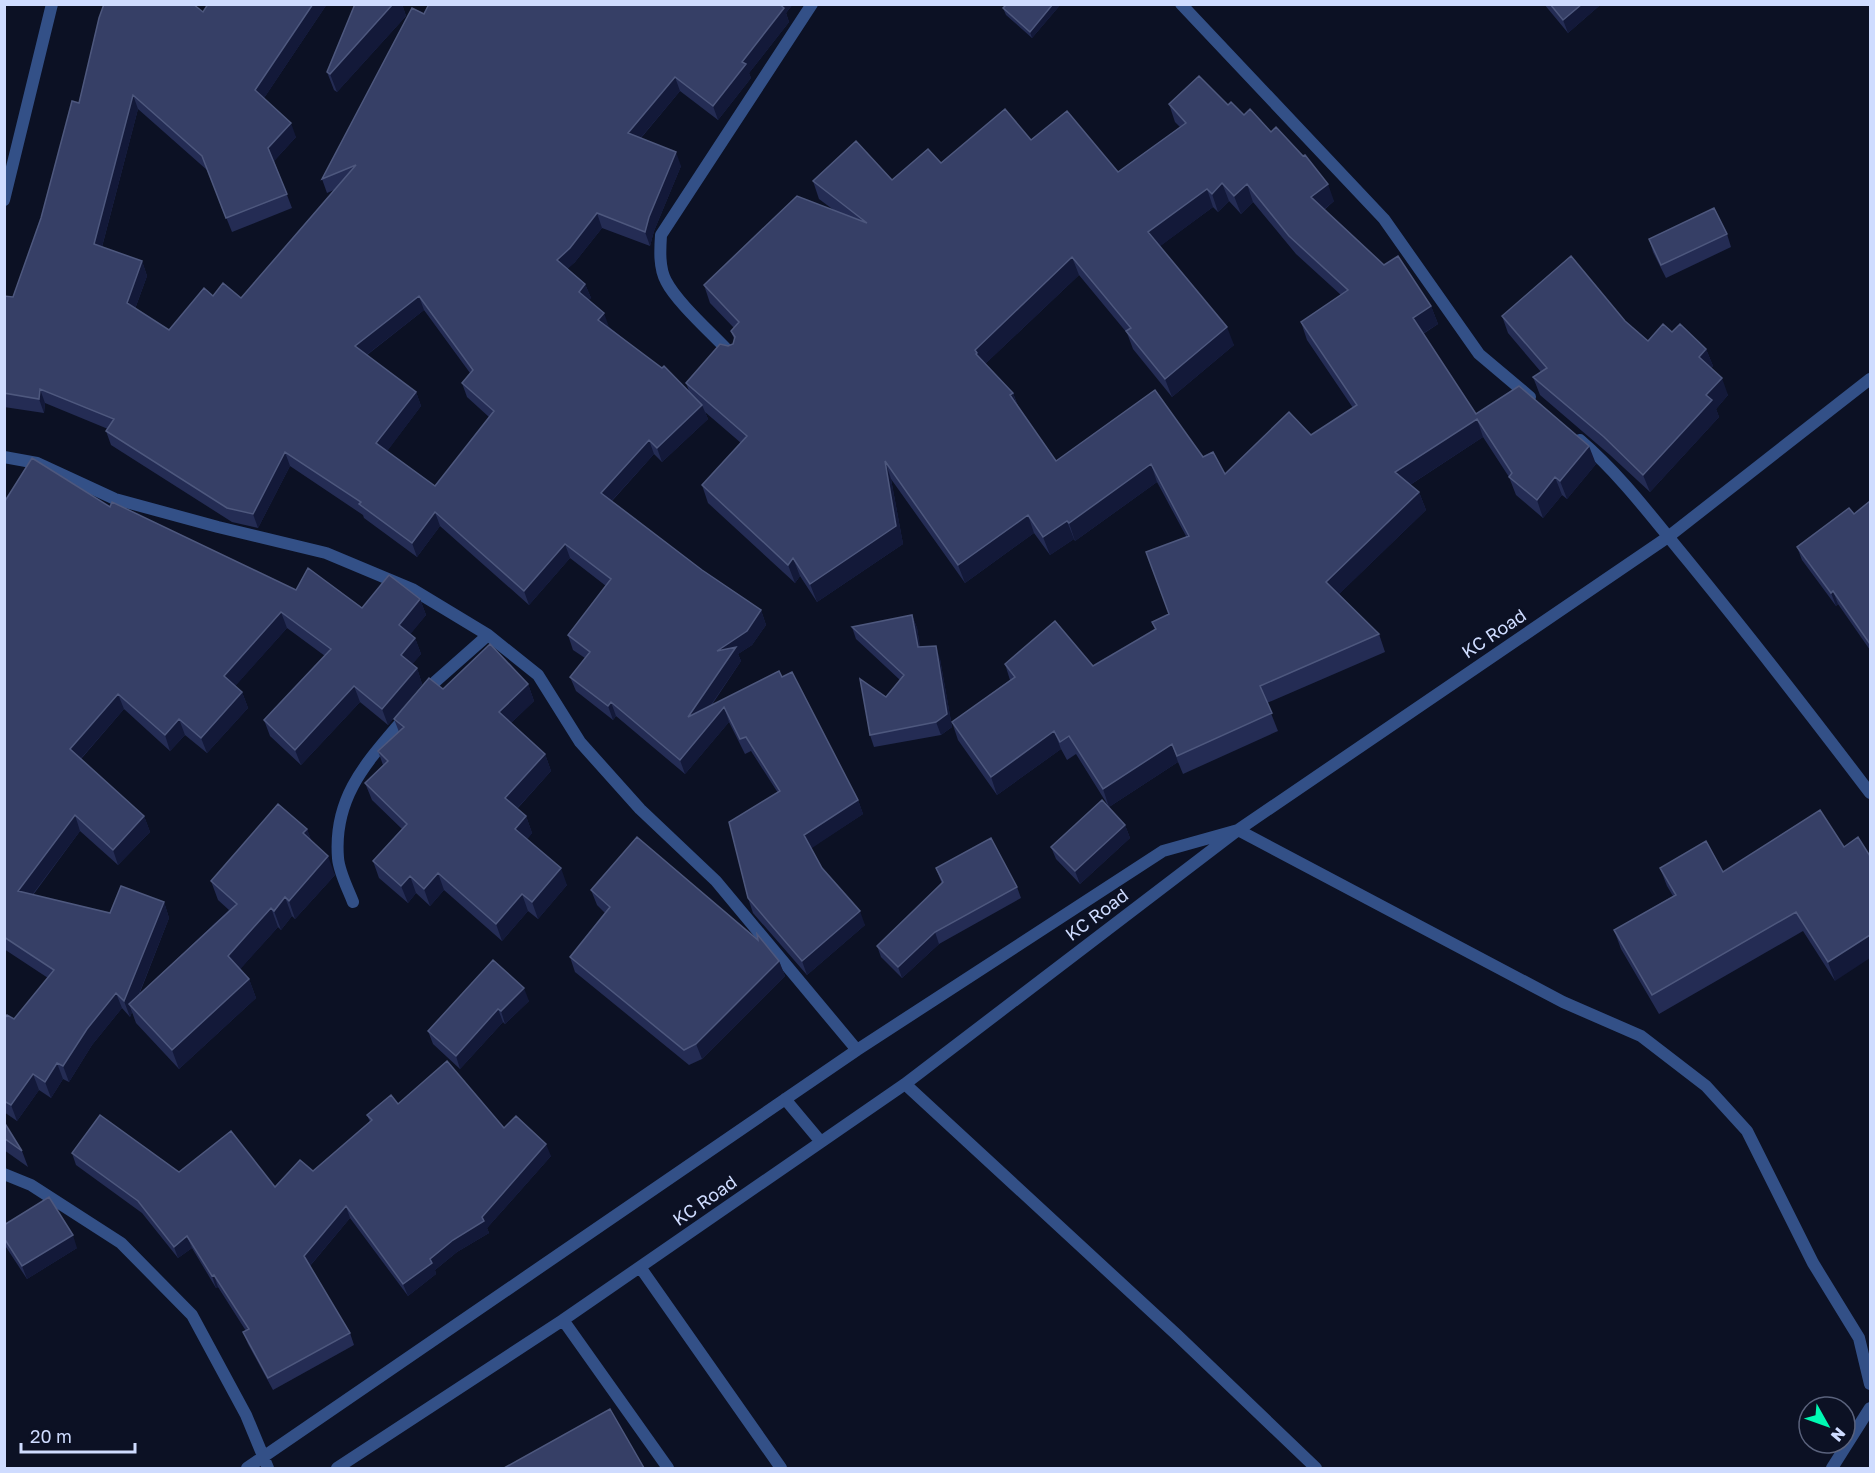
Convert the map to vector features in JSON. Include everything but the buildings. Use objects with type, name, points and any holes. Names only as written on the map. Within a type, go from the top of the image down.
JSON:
[{"type":"street","points":[[4,200],[52,4]]},
{"type":"street","points":[[733,356],[666,281],[660,259],[661,235],[812,4]]},
{"type":"street","points":[[1181,4],[1384,219],[1479,354],[1542,407]]},
{"type":"street","name":"KC Road","points":[[337,1468],[563,1320],[905,1084],[1238,830],[1668,537],[1870,379]]},
{"type":"street","points":[[1569,430],[1605,461],[1760,649],[1870,793]]},
{"type":"street","points":[[4,457],[37,463],[115,499],[326,553],[412,589],[488,635],[538,675],[580,742],[640,809],[716,881],[857,1050]]},
{"type":"street","points":[[353,902],[338,860],[338,837],[340,813],[363,767],[436,681],[488,635]]},
{"type":"street","points":[[247,1468],[857,1050],[1163,851],[1238,830],[1563,1002],[1641,1036],[1706,1086],[1747,1131],[1813,1263],[1858,1338],[1870,1384]]},
{"type":"street","points":[[905,1084],[1177,1335],[1316,1468]]},
{"type":"street","points":[[785,1099],[821,1142]]},
{"type":"street","points":[[4,1174],[31,1185],[120,1243],[192,1315],[246,1415],[268,1468]]},
{"type":"street","points":[[640,1267],[781,1468]]},
{"type":"street","points":[[563,1320],[668,1468]]},
{"type":"street","points":[[1832,1468],[1870,1408]]}]
